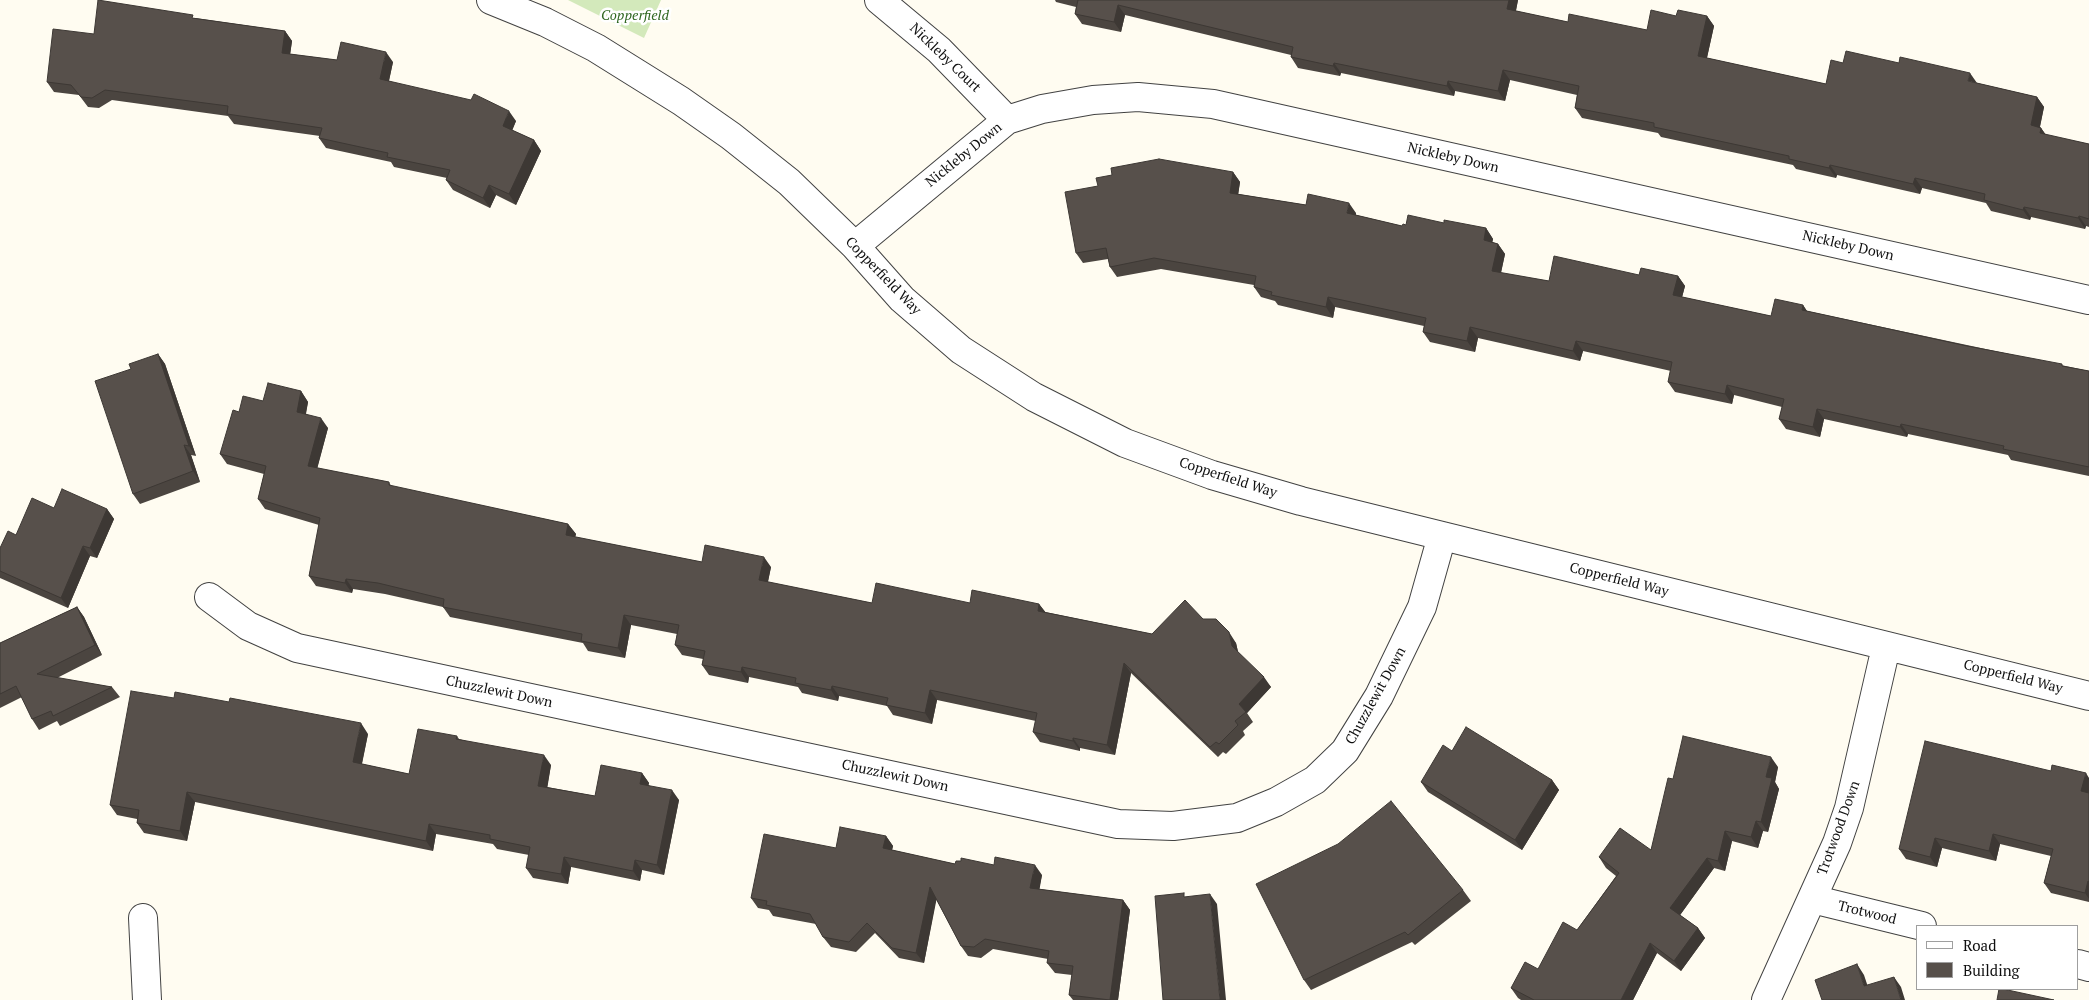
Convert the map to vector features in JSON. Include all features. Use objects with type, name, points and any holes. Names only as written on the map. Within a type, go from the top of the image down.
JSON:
[{"type":"street","name":"Copperfield Way","points":[[492,0],[545,22],[681,100],[731,136],[789,182],[855,246],[902,299],[961,350],[1034,397],[1125,443],[1212,476],[1301,501],[2089,696]]},
{"type":"street","name":"Nickleby Court","points":[[879,0],[939,50],[1007,120]]},
{"type":"street","name":"Nickleby Down","points":[[855,246],[1007,120],[1042,109],[1101,99],[1155,98],[1213,104],[2089,300]]},
{"type":"street","name":"Chuzzlewit Down","points":[[209,597],[248,626],[297,648],[1118,824],[1172,826],[1237,818],[1276,802],[1315,780],[1345,751],[1379,696],[1422,607],[1442,536]]},
{"type":"street","name":"Trotwood Down","points":[[1766,1000],[1837,843],[1849,808],[1886,647]]},
{"type":"street","name":"Trotwood","points":[[1812,899],[1918,925]]},
{"type":"street","points":[[143,918],[147,1000]]},
{"type":"green space","name":"Copperfield","points":[[568,0],[661,0],[644,38]]},
{"type":"building","points":[[98,0],[193,15],[192,18],[285,31],[282,53],[337,60],[341,42],[386,52],[380,79],[471,100],[474,94],[509,111],[503,126],[534,140],[509,194],[489,185],[483,198],[446,180],[450,170],[387,157],[388,153],[319,138],[322,128],[227,114],[228,106],[105,90],[92,98],[81,97],[71,85],[47,82],[53,29],[94,34]]},
{"type":"building","points":[[1078,0],[1509,0],[1507,9],[1568,22],[1569,14],[1647,30],[1651,10],[1676,16],[1678,10],[1707,16],[1698,56],[1826,84],[1831,60],[1843,63],[1846,51],[1899,63],[1900,57],[1970,73],[1968,81],[2037,97],[2031,125],[2041,128],[2040,133],[2089,144],[2089,219],[2024,207],[2023,210],[1984,200],[1985,194],[1915,178],[1913,184],[1830,165],[1829,168],[1789,159],[1789,156],[1654,127],[1654,123],[1575,108],[1579,86],[1503,70],[1498,91],[1448,81],[1447,86],[1334,63],[1333,66],[1291,57],[1293,47],[1118,5],[1114,22],[1075,14]]},
{"type":"building","points":[[1159,159],[1233,172],[1230,193],[1306,205],[1308,194],[1349,203],[1347,213],[1402,226],[1403,224],[1406,225],[1408,215],[1444,223],[1444,220],[1486,228],[1484,240],[1498,244],[1492,271],[1549,281],[1554,256],[1639,275],[1641,268],[1678,276],[1673,295],[1771,316],[1775,299],[1803,305],[1802,310],[2089,371],[2089,467],[2003,449],[2004,446],[1901,424],[1900,427],[1817,409],[1813,427],[1779,419],[1784,399],[1727,385],[1725,394],[1668,382],[1672,362],[1576,341],[1573,351],[1470,327],[1467,341],[1423,332],[1426,318],[1328,297],[1326,307],[1271,295],[1272,292],[1254,287],[1256,276],[1154,258],[1110,267],[1106,248],[1076,253],[1065,192],[1098,186],[1096,178],[1112,175],[1111,168]]},
{"type":"building","points":[[158,354],[189,446],[184,445],[193,471],[133,494],[95,381],[131,369],[129,364]]},
{"type":"building","points":[[268,383],[301,391],[297,412],[321,418],[308,466],[389,482],[389,485],[568,524],[566,535],[702,562],[705,545],[764,557],[759,580],[872,603],[876,583],[970,603],[972,590],[1039,604],[1038,611],[1152,634],[1185,600],[1203,619],[1216,619],[1229,632],[1232,646],[1264,677],[1239,704],[1246,712],[1235,721],[1238,725],[1219,744],[1216,742],[1210,747],[1124,663],[1107,745],[1073,738],[1073,741],[1033,732],[1037,713],[930,690],[925,713],[886,705],[888,698],[832,686],[831,690],[795,683],[796,678],[742,667],[741,672],[702,665],[705,651],[675,645],[679,625],[624,615],[618,648],[581,641],[582,634],[443,607],[444,599],[378,583],[346,579],[345,583],[309,576],[320,518],[258,499],[266,466],[220,454],[233,410],[239,412],[243,396],[263,401]]},
{"type":"building","points":[[62,489],[107,509],[90,548],[83,546],[61,598],[0,571],[0,548],[8,531],[16,535],[32,498],[54,508]]},
{"type":"building","points":[[77,607],[95,645],[37,674],[112,687],[53,716],[51,711],[32,719],[16,686],[0,694],[0,643]]},
{"type":"building","points":[[131,691],[174,698],[175,692],[229,702],[230,698],[361,723],[353,762],[409,774],[418,729],[457,736],[456,739],[544,755],[538,786],[595,796],[601,765],[642,773],[640,784],[672,790],[657,865],[635,860],[633,871],[564,857],[561,874],[526,868],[530,847],[490,839],[490,835],[429,824],[426,841],[187,792],[180,831],[137,823],[139,810],[110,805]]},
{"type":"building","points":[[1466,727],[1552,780],[1515,840],[1421,782],[1443,745],[1452,751]]},
{"type":"building","points":[[1683,736],[1771,757],[1766,777],[1772,778],[1761,822],[1756,821],[1751,837],[1725,831],[1718,861],[1707,858],[1670,908],[1698,928],[1674,961],[1650,943],[1621,1000],[1534,1000],[1511,988],[1525,962],[1538,969],[1563,922],[1577,930],[1619,873],[1599,857],[1620,828],[1651,850],[1668,778],[1673,779]]},
{"type":"building","points":[[1925,741],[2051,771],[2052,765],[2086,773],[2081,791],[2089,793],[2089,882],[2085,893],[2044,883],[2053,849],[1993,834],[1989,851],[1935,838],[1930,857],[1899,849]]},
{"type":"building","points":[[1391,801],[1463,890],[1408,935],[1405,932],[1304,980],[1256,884],[1338,844]]},
{"type":"building","points":[[840,827],[886,836],[883,848],[955,864],[956,861],[961,861],[961,858],[994,865],[995,857],[1035,865],[1030,888],[1123,900],[1110,1000],[1069,995],[1073,966],[1047,963],[1049,951],[985,939],[974,947],[961,946],[930,887],[916,953],[892,948],[867,923],[849,942],[823,937],[810,914],[766,905],[767,901],[751,898],[764,834],[836,848]]},
{"type":"building","points":[[1184,893],[1184,897],[1210,894],[1220,1000],[1163,1000],[1155,896]]},
{"type":"building","points":[[1857,964],[1864,986],[1894,977],[1901,1000],[1822,1000],[1815,980]]},
{"type":"building","points":[[1999,990],[2008,990],[2054,1000],[1997,1000]]}]
